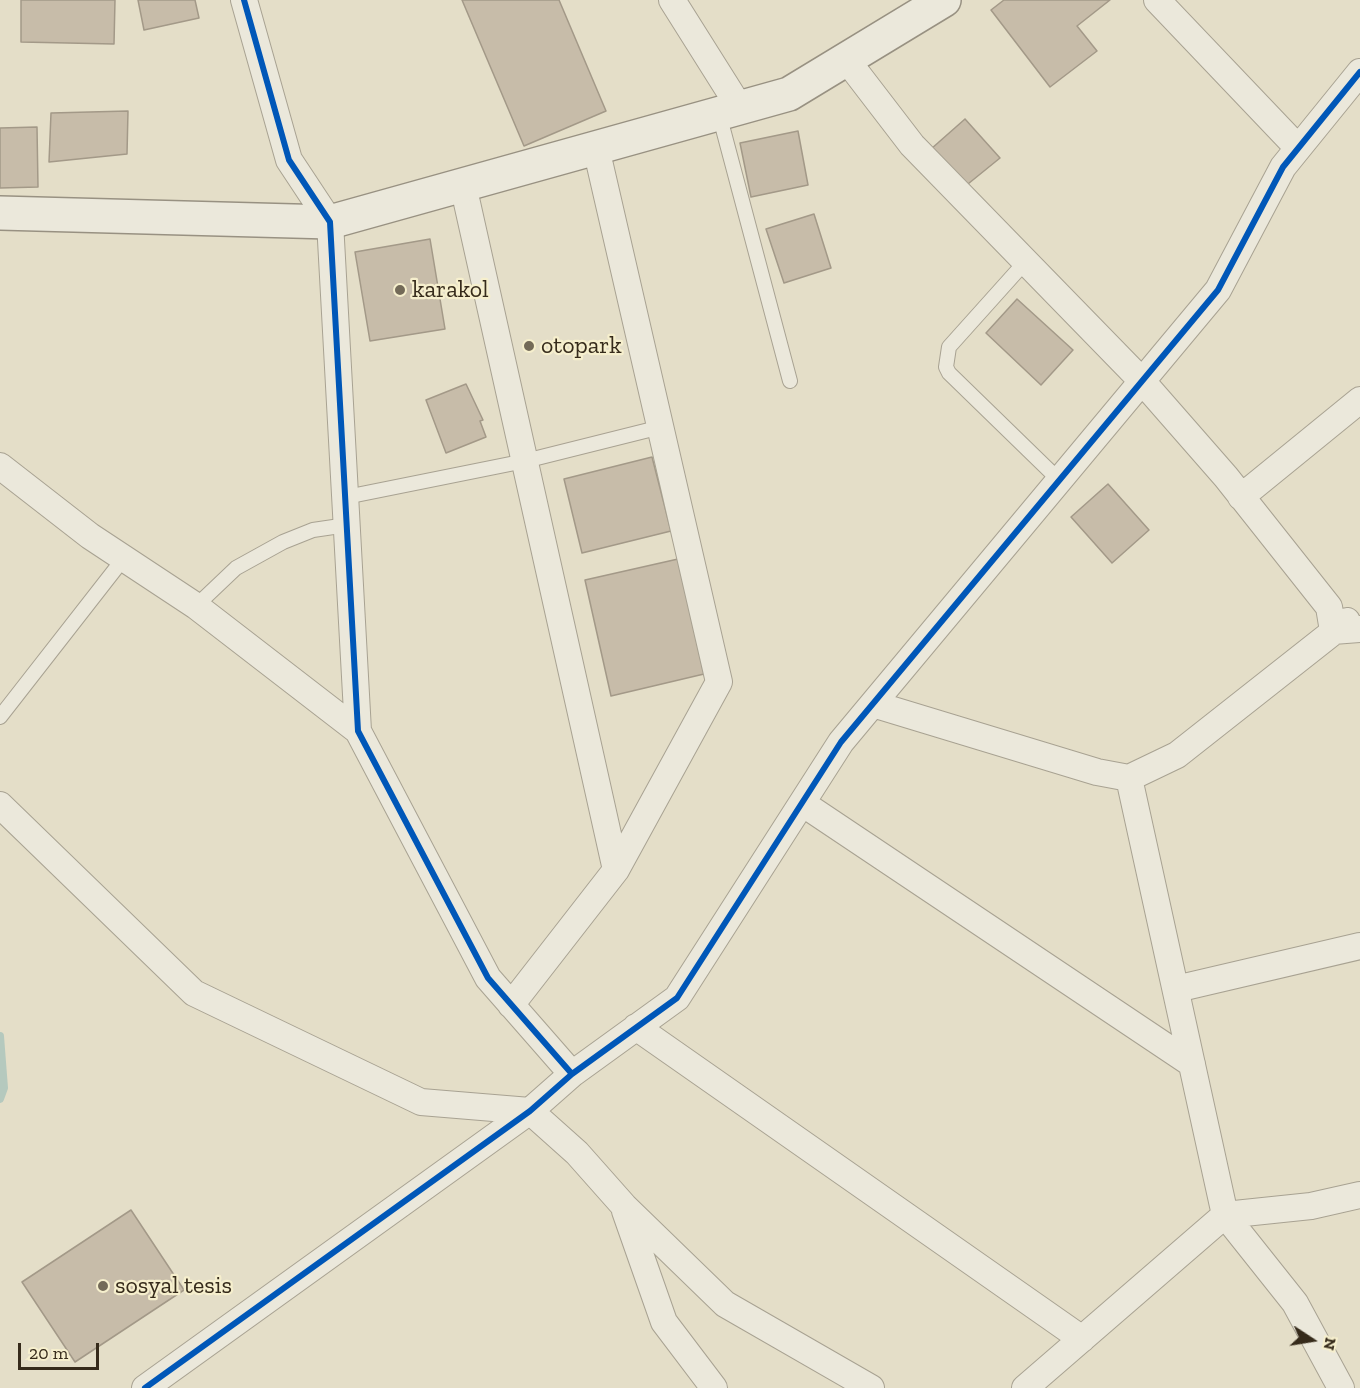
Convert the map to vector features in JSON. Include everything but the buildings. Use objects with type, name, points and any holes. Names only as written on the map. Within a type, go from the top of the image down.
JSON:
[{"type":"street","points":[[244,0],[289,160],[330,222],[358,731]]},
{"type":"street","points":[[672,0],[730,111]]},
{"type":"street","points":[[0,213],[330,222],[789,94],[944,0]]},
{"type":"street","points":[[1157,0],[1299,148]]},
{"type":"street","points":[[846,59],[912,145],[1027,260],[1142,381],[1241,497],[1329,608],[1333,631]]},
{"type":"street","points":[[146,1388],[530,1111],[572,1074],[677,998],[841,742],[1218,290],[1283,166],[1360,72]]},
{"type":"street","points":[[511,1005],[616,870],[719,682],[596,148]]},
{"type":"street","points":[[463,185],[616,870]]},
{"type":"street","points":[[1241,497],[1360,400]]},
{"type":"street","points":[[0,466],[90,536],[196,606],[358,731],[488,978],[572,1074]]},
{"type":"street","points":[[873,704],[1097,772],[1129,778],[1177,755],[1360,612]]},
{"type":"street","points":[[1333,631],[1360,629]]},
{"type":"street","points":[[1129,778],[1225,1215],[1295,1303],[1341,1388]]},
{"type":"street","points":[[802,803],[1192,1064]]},
{"type":"street","points":[[0,805],[195,993],[421,1102],[530,1111],[577,1153],[624,1206],[725,1304],[872,1388]]},
{"type":"street","points":[[1176,989],[1360,946]]},
{"type":"street","points":[[636,1027],[1082,1339]]},
{"type":"street","points":[[1025,1388],[1225,1215],[1311,1206],[1360,1195]]},
{"type":"street","points":[[624,1206],[664,1322],[714,1388]]},
{"type":"lane","points":[[730,111],[790,381]]},
{"type":"lane","points":[[1027,260],[949,347],[946,367],[949,373],[1059,480]]},
{"type":"lane","points":[[346,497],[525,462],[661,427]]},
{"type":"lane","points":[[196,606],[237,568],[283,542],[313,530],[347,525]]},
{"type":"lane","points":[[0,717],[124,558]]},
{"type":"waterway","points":[[0,1036],[4,1088],[0,1099]]},
{"type":"cycle path","points":[[244,0],[289,160],[330,222],[358,731],[488,978],[572,1074]]},
{"type":"cycle path","points":[[145,1388],[530,1111],[572,1074],[677,998],[841,742],[1218,290],[1283,167],[1360,72]]},
{"type":"place","name":"karakol","points":[[400,290]]},
{"type":"place","name":"otopark","points":[[529,346]]},
{"type":"place","name":"sosyal tesis","points":[[103,1286]]}]
